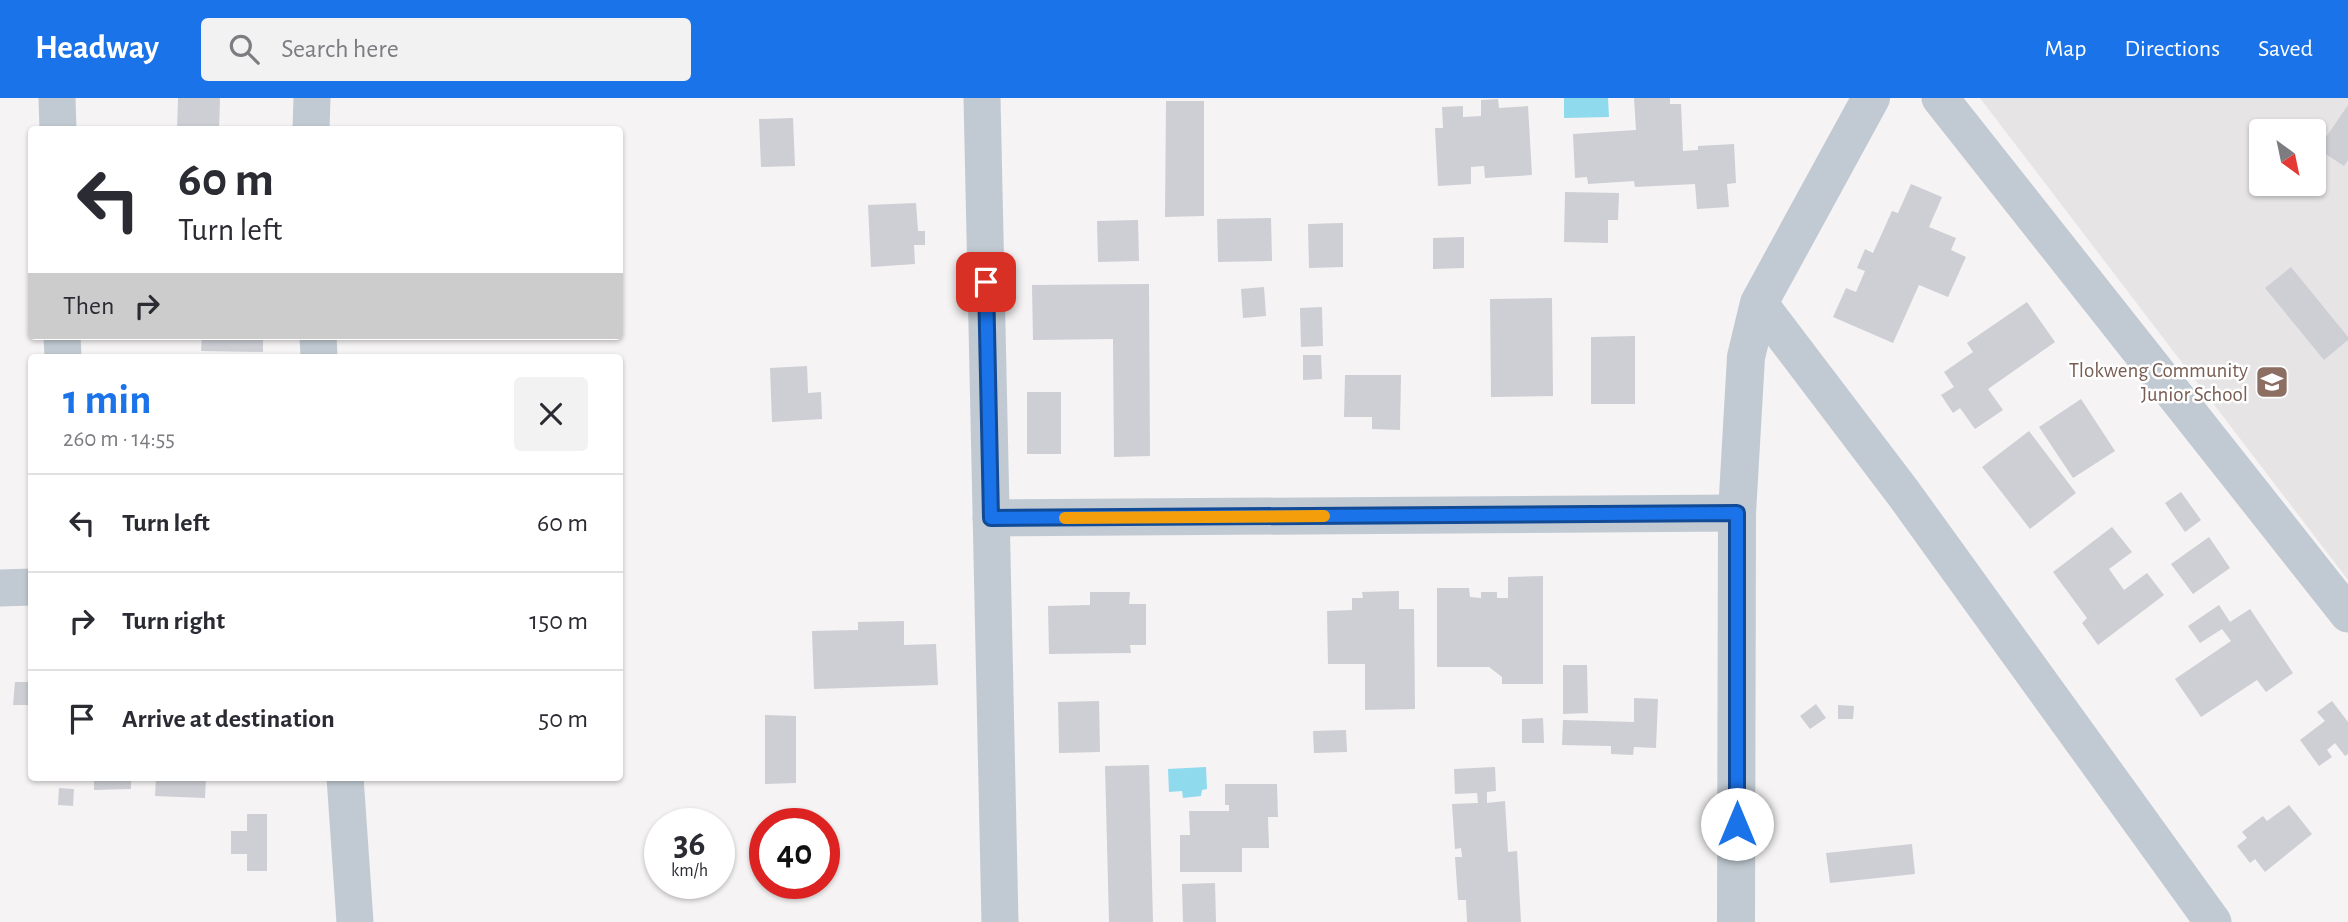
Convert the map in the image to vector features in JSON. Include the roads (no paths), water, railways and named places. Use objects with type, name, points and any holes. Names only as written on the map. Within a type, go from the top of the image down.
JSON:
[{"type":"street","points":[[57,98],[58,126]]},
{"type":"street","points":[[311,126],[312,98]]},
{"type":"street","points":[[982,98],[1000,922]]},
{"type":"street","points":[[1737,922],[1737,513],[1746,357],[1759,303],[1871,98]]},
{"type":"street","points":[[1940,98],[2348,614]]},
{"type":"street","points":[[1759,303],[2052,696],[2213,922]]},
{"type":"street","points":[[991,518],[1737,513]]},
{"type":"street","points":[[0,587],[28,587]]},
{"type":"street","points":[[345,781],[355,922]]},
{"type":"water","points":[[1564,98],[1608,98],[1609,117],[1564,118]]},
{"type":"water","points":[[1206,767],[1207,789],[1202,790],[1201,796],[1183,798],[1182,791],[1169,792],[1168,769]]},
{"type":"place","name":"Tlokweng Community Junior School","points":[[2272,382]]}]
